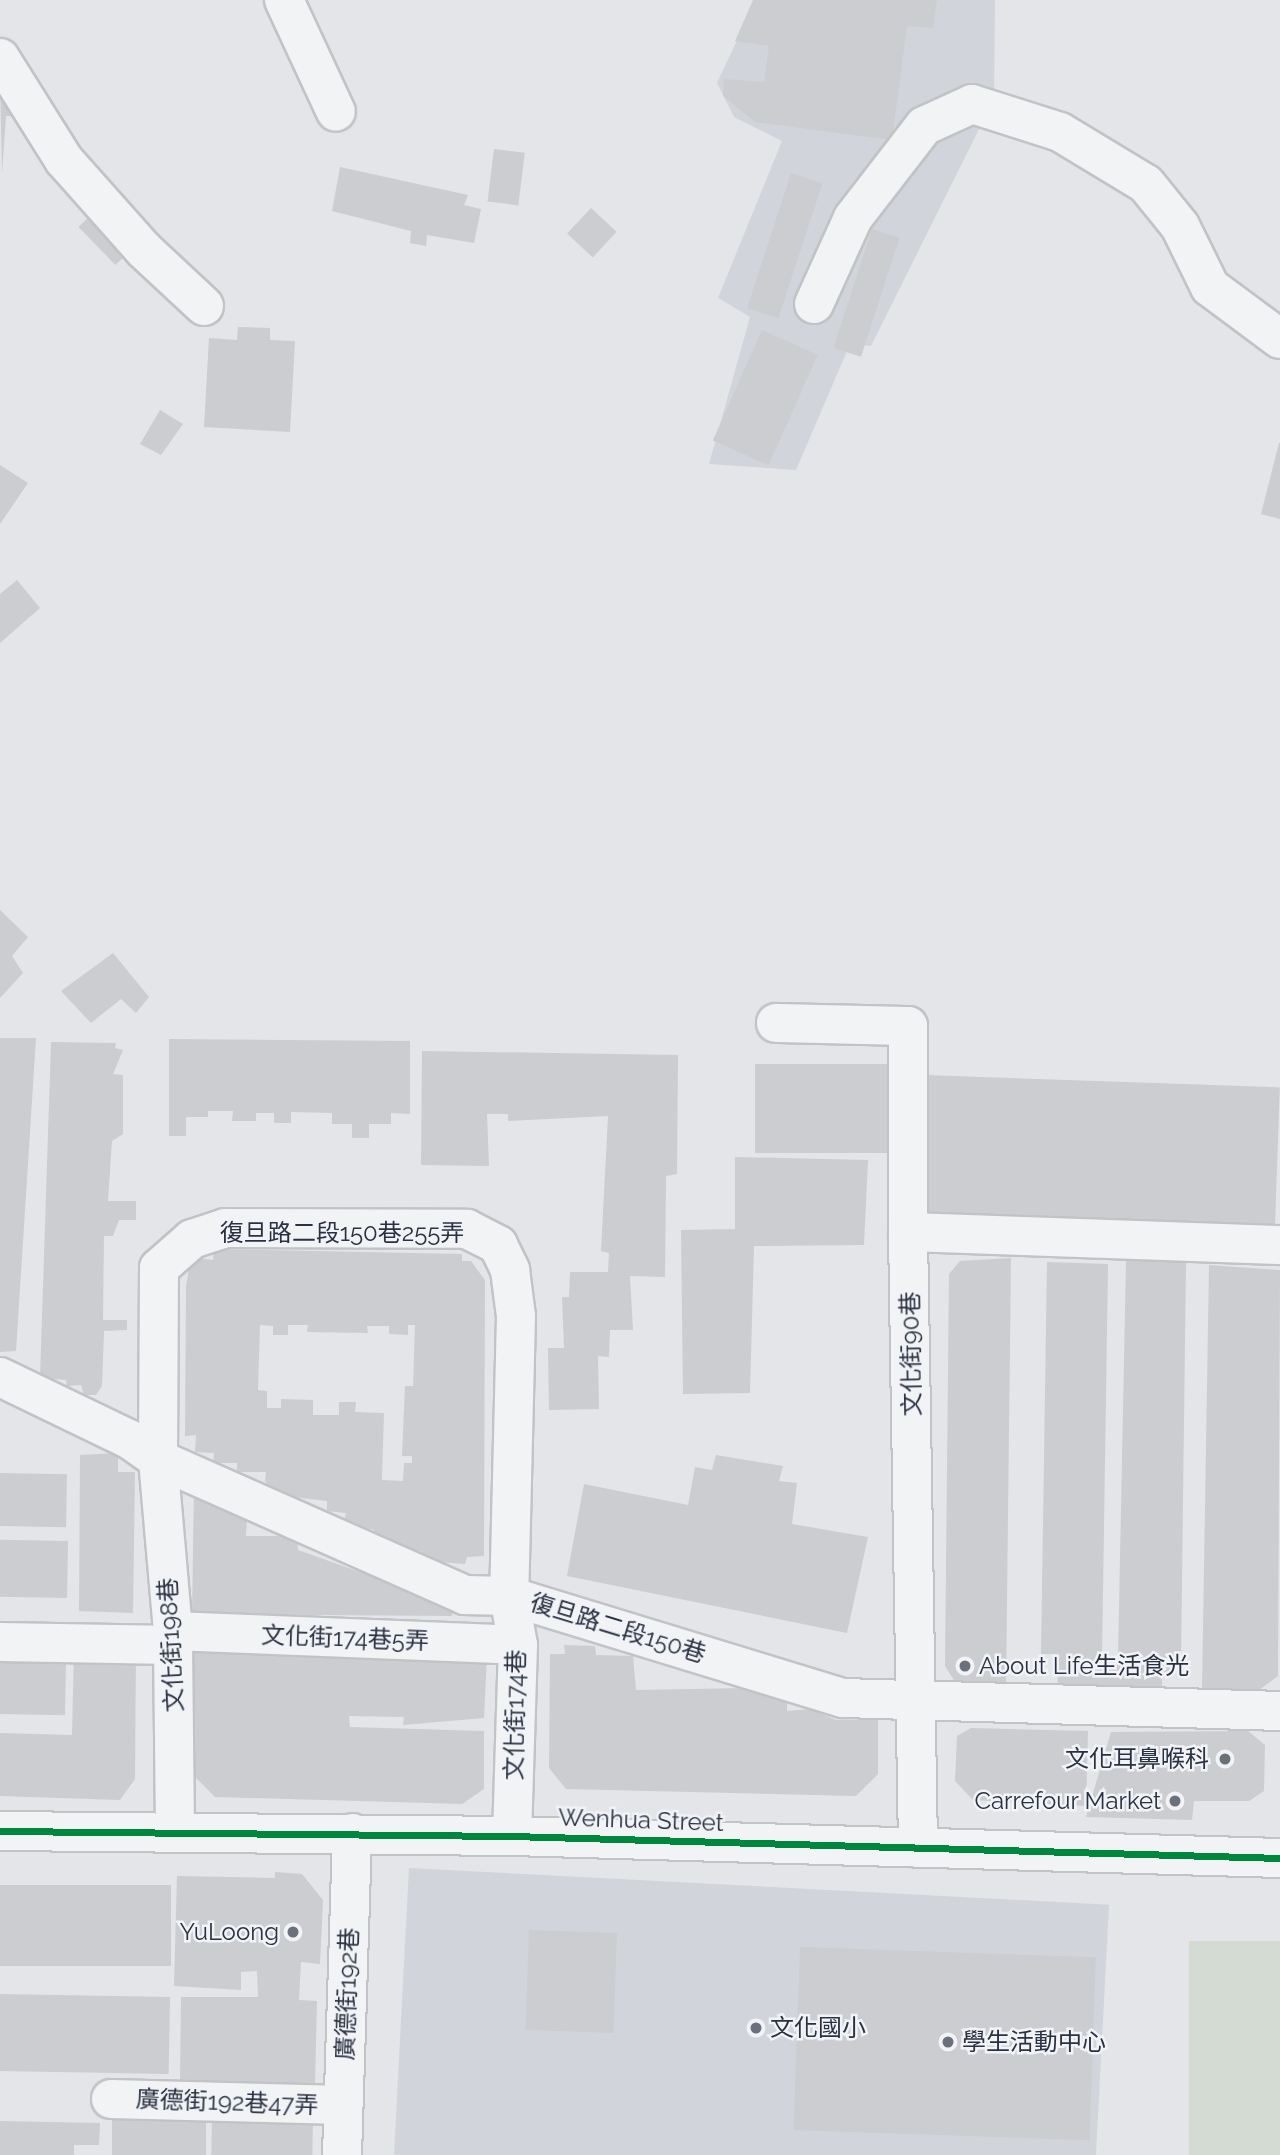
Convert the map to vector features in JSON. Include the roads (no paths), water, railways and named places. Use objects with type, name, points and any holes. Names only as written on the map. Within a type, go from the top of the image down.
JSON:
[{"type":"street","points":[[284,0],[336,112]]},
{"type":"street","points":[[0,58],[64,160],[144,250],[204,306]]},
{"type":"street","points":[[814,304],[853,218],[924,126],[972,104],[1060,132],[1146,184],[1180,226],[1210,287],[1280,339]]},
{"type":"street","name":"文化街90巷","points":[[776,1023],[908,1026],[908,1232],[918,1700],[918,1848]]},
{"type":"street","name":"復旦路二段150巷255弄","points":[[158,1459],[159,1268],[192,1239],[225,1228],[467,1229],[498,1245],[510,1270],[516,1315],[509,1595]]},
{"type":"street","points":[[908,1232],[1280,1245]]},
{"type":"street","name":"復旦路二段150巷","points":[[0,1377],[129,1439],[158,1459],[465,1595],[509,1595],[843,1698],[1280,1711]]},
{"type":"street","name":"文化街198巷","points":[[158,1459],[173,1638],[175,1832]]},
{"type":"street","name":"文化街174巷","points":[[509,1595],[518,1645],[512,1836]]},
{"type":"street","name":"文化街174巷5弄","points":[[0,1642],[173,1638],[518,1645]]},
{"type":"street","name":"Wenhua Street","points":[[0,1831],[512,1836],[1280,1858]]},
{"type":"street","name":"廣德街192巷","points":[[342,2155],[352,1833]]},
{"type":"street","name":"廣德街192巷47弄","points":[[111,2099],[343,2105]]},
{"type":"place","name":"About Life生活食光","points":[[965,1666]]},
{"type":"place","name":"文化耳鼻喉科","points":[[1225,1759]]},
{"type":"place","name":"Carrefour Market","points":[[1175,1801]]},
{"type":"place","name":"YuLoong","points":[[293,1932]]},
{"type":"place","name":"文化國小","points":[[756,2028]]},
{"type":"place","name":"學生活動中心","points":[[948,2042]]}]
